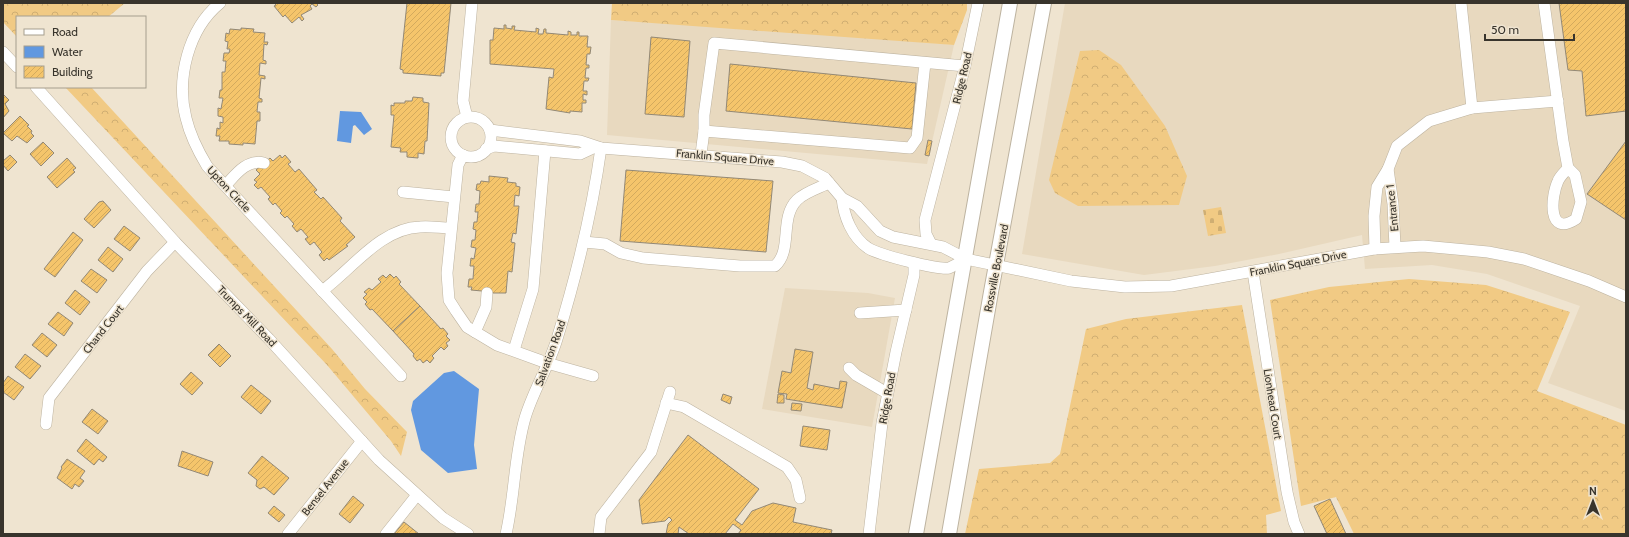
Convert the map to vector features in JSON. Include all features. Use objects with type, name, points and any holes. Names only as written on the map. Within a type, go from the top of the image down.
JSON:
[{"type":"main road","points":[[916,534],[966,259],[1010,3]]},
{"type":"main road","name":"Rossville Boulevard","points":[[949,534],[1044,3]]},
{"type":"street","name":"Upton Circle","points":[[220,3],[199,29],[189,51],[183,80],[183,102],[186,118],[197,148],[207,166],[401,376]]},
{"type":"street","points":[[466,117],[463,101],[472,3]]},
{"type":"street","name":"Ridge Road","points":[[931,244],[926,234],[925,220],[965,66],[978,3]]},
{"type":"street","points":[[1462,3],[1472,108]]},
{"type":"street","points":[[1544,3],[1568,168]]},
{"type":"street","points":[[701,154],[704,132],[704,115],[714,43],[965,66]]},
{"type":"street","points":[[3,52],[16,66]]},
{"type":"street","points":[[704,132],[910,148],[917,138],[925,63]]},
{"type":"street","name":"Trumps Mill Road","points":[[37,88],[175,242],[265,334],[379,460],[417,495],[451,530],[468,534]]},
{"type":"street","points":[[1375,249],[1374,200],[1377,187],[1388,169],[1397,146],[1429,121],[1472,108],[1558,101]]},
{"type":"street","points":[[466,117],[478,118],[483,121],[490,130],[490,144],[476,156],[463,155],[453,147],[450,135],[456,123],[466,117]]},
{"type":"street","name":"Franklin Square Drive","points":[[490,130],[580,141],[598,148],[701,154],[782,162],[802,166],[829,182],[842,198],[857,206],[880,231],[893,237],[943,247],[966,259],[1071,281],[1131,287],[1171,286],[1375,249],[1423,246],[1488,252],[1524,259],[1589,281],[1626,297]]},
{"type":"street","name":"Franklin Square Drive","points":[[486,149],[494,146],[580,154],[598,148]]},
{"type":"street","name":"Salvation Road","points":[[506,534],[512,505],[516,458],[526,416],[557,340],[584,242],[598,148]]},
{"type":"street","points":[[514,350],[533,289],[545,151]]},
{"type":"street","points":[[463,155],[458,165],[451,228],[447,273],[449,300],[467,327],[497,345],[547,363],[593,376]]},
{"type":"street","points":[[226,185],[247,165],[254,162],[264,163]]},
{"type":"street","name":"Entrance 1","points":[[1388,169],[1393,204],[1395,247]]},
{"type":"street","points":[[584,242],[605,244],[621,253],[643,258],[740,266],[775,266],[780,262],[783,256],[793,204],[806,194],[829,182]]},
{"type":"street","points":[[403,192],[454,197]]},
{"type":"street","name":"Franklin Square Drive","points":[[842,198],[844,212],[848,223],[868,248],[896,259],[948,268],[966,259]]},
{"type":"street","points":[[322,291],[382,239],[398,232],[419,227],[451,228]]},
{"type":"street","name":"Chand Court","points":[[46,424],[49,398],[147,271],[175,242]]},
{"type":"street","name":"Ridge Road","points":[[869,534],[887,393],[914,275],[914,263]]},
{"type":"street","name":"Lionhead Court","points":[[1253,272],[1287,492],[1294,522],[1299,534]]},
{"type":"street","points":[[475,332],[486,307],[487,293]]},
{"type":"street","points":[[860,312],[906,310]]},
{"type":"street","points":[[849,368],[856,375],[887,393]]},
{"type":"street","points":[[599,534],[601,517],[612,500],[651,452],[668,397],[787,467],[796,480],[800,498]]},
{"type":"street","name":"Bensel Avenue","points":[[288,534],[362,441]]},
{"type":"street","points":[[386,534],[417,495]]},
{"type":"shaded area","points":[[1065,3],[1626,3],[1626,411],[1548,383],[1580,306],[1487,274],[1432,265],[1365,269],[1362,235],[1279,254],[1215,266],[1144,275],[1022,254]]},
{"type":"shaded area","points":[[611,20],[846,35],[954,45],[927,164],[607,135]]},
{"type":"shaded area","points":[[785,288],[868,293],[895,298],[872,427],[762,409]]},
{"type":"green space","points":[[3,3],[125,3],[109,16],[16,16],[16,36],[3,22]]},
{"type":"green space","points":[[612,3],[967,3],[967,10],[954,45],[611,20]]},
{"type":"green space","points":[[1099,50],[1121,65],[1165,126],[1187,176],[1179,205],[1078,206],[1055,193],[1049,180],[1080,51]]},
{"type":"green space","points":[[66,88],[92,88],[332,349],[365,389],[407,432],[401,456],[391,441],[327,365]]},
{"type":"green space","points":[[1221,207],[1226,233],[1208,236],[1203,210]]},
{"type":"green space","points":[[1409,279],[1486,285],[1570,312],[1537,391],[1626,425],[1626,534],[1354,534],[1336,497],[1301,506],[1270,300],[1329,287]]},
{"type":"green space","points":[[1242,305],[1281,511],[1266,515],[1267,534],[965,534],[979,469],[1050,463],[1060,454],[1086,329],[1126,319]]},
{"type":"water","points":[[340,111],[361,112],[372,129],[364,135],[355,125],[353,126],[351,143],[337,141]]},
{"type":"water","points":[[454,371],[479,389],[474,445],[477,469],[448,473],[421,450],[411,410],[413,401],[444,373]]},
{"type":"building","points":[[274,3],[316,3],[318,5],[316,7],[312,4],[310,6],[312,9],[301,15],[304,19],[302,21],[299,17],[292,23],[285,15],[283,17],[274,6],[276,5]]},
{"type":"building","points":[[407,3],[451,3],[444,73],[441,73],[441,76],[403,73],[403,70],[400,69]]},
{"type":"building","points":[[1559,3],[1626,3],[1626,111],[1586,116],[1582,71],[1568,70]]},
{"type":"building","points":[[504,25],[506,25],[506,28],[512,29],[512,26],[515,26],[514,30],[536,32],[536,28],[539,29],[538,34],[543,34],[544,29],[546,29],[546,33],[568,35],[568,31],[571,32],[571,35],[577,35],[577,32],[579,32],[579,36],[588,36],[587,47],[591,47],[590,54],[587,54],[586,65],[589,65],[589,68],[586,68],[585,78],[589,78],[588,81],[584,81],[583,91],[587,91],[587,95],[583,94],[583,100],[586,100],[586,103],[582,103],[582,112],[570,111],[570,113],[546,109],[549,77],[553,78],[554,69],[490,64],[490,40],[493,40],[494,28],[504,29]]},
{"type":"building","points":[[241,28],[254,29],[253,32],[265,33],[264,42],[268,42],[267,45],[264,44],[263,60],[266,61],[266,64],[260,63],[259,75],[265,76],[265,79],[261,78],[259,98],[262,99],[262,102],[258,102],[257,112],[260,112],[260,121],[257,121],[255,144],[243,143],[243,145],[229,144],[229,141],[219,141],[220,136],[216,136],[217,128],[220,129],[220,122],[223,123],[223,117],[218,116],[218,108],[221,109],[223,98],[219,98],[220,90],[222,90],[222,72],[225,72],[226,61],[223,61],[224,53],[229,53],[230,49],[227,49],[228,42],[225,41],[226,33],[229,34],[230,29],[241,30]]},
{"type":"building","points":[[651,37],[690,41],[684,117],[645,114]]},
{"type":"building","points":[[730,64],[916,83],[912,129],[726,111]]},
{"type":"building","points":[[3,94],[9,100],[5,104],[9,111],[3,118]]},
{"type":"building","points":[[413,97],[423,98],[423,102],[429,103],[427,141],[425,141],[424,154],[418,153],[418,158],[407,157],[407,152],[400,152],[401,148],[391,147],[394,115],[391,115],[391,105],[394,106],[394,103],[405,103],[405,101],[412,101]]},
{"type":"building","points":[[20,116],[29,125],[27,126],[32,131],[31,133],[34,136],[27,143],[17,136],[12,141],[3,133]]},
{"type":"building","points":[[928,140],[932,141],[929,156],[925,155]]},
{"type":"building","points":[[1626,141],[1626,220],[1587,194]]},
{"type":"building","points":[[43,142],[54,153],[41,166],[30,154]]},
{"type":"building","points":[[10,155],[17,162],[8,171],[3,165],[3,161]]},
{"type":"building","points":[[280,155],[282,158],[285,155],[291,162],[288,164],[295,172],[299,169],[317,190],[314,192],[321,199],[323,197],[342,218],[340,221],[355,237],[346,245],[348,246],[329,260],[327,258],[324,261],[319,255],[322,252],[314,242],[310,245],[305,239],[308,237],[301,229],[297,232],[292,226],[294,224],[287,216],[285,218],[280,213],[282,211],[275,203],[273,205],[268,199],[270,197],[261,187],[258,189],[254,185],[257,182],[254,180],[260,174],[256,170],[270,158],[273,161]]},
{"type":"building","points":[[67,158],[76,168],[73,170],[75,172],[57,188],[47,177]]},
{"type":"building","points":[[626,170],[773,181],[766,252],[620,241]]},
{"type":"building","points":[[489,176],[508,178],[507,182],[516,183],[516,186],[520,187],[519,196],[515,195],[514,206],[519,206],[516,234],[513,233],[511,242],[515,243],[512,272],[508,271],[506,293],[482,293],[482,291],[471,290],[472,287],[468,287],[469,279],[473,279],[474,266],[470,266],[471,258],[474,259],[476,248],[471,247],[472,240],[475,240],[476,230],[473,229],[474,222],[477,222],[478,212],[475,212],[476,204],[479,204],[480,191],[476,190],[477,184],[480,184],[481,181],[489,182]]},
{"type":"building","points":[[103,201],[111,210],[94,228],[84,219],[99,202]]},
{"type":"building","points":[[124,226],[140,238],[130,251],[114,239]]},
{"type":"building","points":[[73,232],[83,240],[55,277],[44,269]]},
{"type":"building","points":[[108,247],[123,259],[113,272],[98,260]]},
{"type":"building","points":[[91,269],[107,280],[97,293],[81,281]]},
{"type":"building","points":[[390,274],[394,278],[396,276],[401,282],[399,284],[420,306],[393,331],[372,309],[370,310],[365,304],[367,302],[363,298],[367,294],[364,292],[369,288],[372,290],[381,282],[378,279],[383,275],[386,278]]},
{"type":"building","points":[[75,290],[90,302],[80,315],[65,303]]},
{"type":"building","points":[[420,306],[441,329],[443,328],[448,334],[446,336],[450,340],[446,343],[448,346],[444,350],[441,347],[432,356],[434,358],[430,363],[427,360],[423,363],[420,359],[417,361],[413,356],[414,354],[393,331]]},
{"type":"building","points":[[58,312],[73,323],[64,336],[48,324]]},
{"type":"building","points":[[42,333],[57,345],[47,357],[32,345]]},
{"type":"building","points":[[219,344],[231,356],[220,367],[208,355]]},
{"type":"building","points":[[795,349],[813,352],[807,388],[813,390],[814,384],[839,389],[840,381],[847,382],[842,408],[786,399],[787,394],[778,393],[782,371],[791,373]]},
{"type":"building","points":[[25,354],[41,366],[30,379],[15,367]]},
{"type":"building","points":[[191,372],[203,383],[192,395],[180,384]]},
{"type":"building","points":[[8,376],[24,387],[14,400],[3,392],[3,383]]},
{"type":"building","points":[[251,385],[271,401],[261,414],[241,397]]},
{"type":"building","points":[[723,394],[732,397],[730,404],[721,400]]},
{"type":"building","points":[[778,394],[784,395],[784,403],[777,403]]},
{"type":"building","points":[[792,403],[802,404],[801,411],[791,410]]},
{"type":"building","points":[[92,409],[108,421],[98,434],[82,422]]},
{"type":"building","points":[[803,426],[830,430],[827,450],[800,446]]},
{"type":"building","points":[[688,435],[759,489],[735,520],[742,525],[752,511],[773,503],[796,508],[793,522],[832,530],[831,534],[738,534],[741,530],[733,524],[725,534],[689,534],[679,527],[678,534],[666,534],[668,524],[672,520],[669,517],[665,521],[642,524],[639,500]]},
{"type":"building","points":[[86,439],[107,457],[103,462],[99,459],[94,465],[77,451]]},
{"type":"building","points":[[182,451],[213,462],[208,476],[178,466]]},
{"type":"building","points":[[262,456],[289,478],[274,495],[264,487],[260,489],[256,486],[257,480],[248,473]]},
{"type":"building","points":[[67,459],[85,471],[80,478],[84,481],[79,487],[75,484],[72,489],[57,478],[62,468],[61,467]]},
{"type":"building","points":[[353,496],[364,505],[350,523],[339,514]]},
{"type":"building","points":[[1330,499],[1346,534],[1327,534],[1314,506]]},
{"type":"building","points":[[274,506],[285,515],[279,522],[268,513]]},
{"type":"building","points":[[404,522],[419,534],[394,534]]}]
